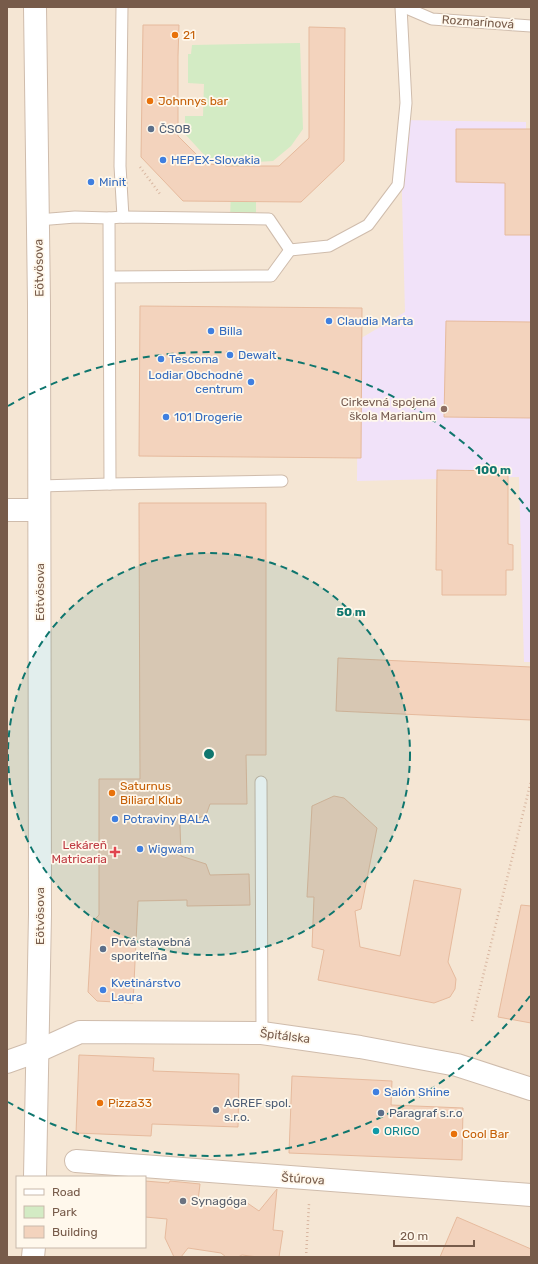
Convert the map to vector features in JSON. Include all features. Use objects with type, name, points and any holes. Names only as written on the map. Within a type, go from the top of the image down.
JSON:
[{"type":"street","name":"Eötvösova","points":[[35,7],[40,486],[40,914],[35,1176]]},
{"type":"street","points":[[7,510],[40,510]]},
{"type":"street","name":"Špitálska","points":[[7,1062],[38,1051],[80,1032],[262,1033],[360,1047],[457,1065],[531,1089]]},
{"type":"street","name":"Štúrova","points":[[76,1162],[531,1195]]},
{"type":"lane","points":[[122,7],[120,166],[123,217]]},
{"type":"lane","points":[[110,277],[271,276],[290,250],[328,246],[368,225],[398,185],[406,103],[402,7]]},
{"type":"lane","name":"Rozmarínová","points":[[402,7],[432,19],[531,26]]},
{"type":"lane","points":[[38,220],[76,217],[269,220],[290,250]]},
{"type":"lane","points":[[109,218],[110,484]]},
{"type":"lane","points":[[40,486],[282,482]]},
{"type":"lane","points":[[261,782],[262,1033]]},
{"type":"path","points":[[472,1021],[531,781]]},
{"type":"path","points":[[306,1257],[310,1179]]},
{"type":"shaded area","points":[[7,7],[531,7],[531,1257],[7,1257]]},
{"type":"shaded area","name":"Cirkevná spojená škola Marianum","points":[[400,120],[526,122],[526,145],[531,146],[531,662],[524,662],[519,477],[357,481],[358,340],[405,312]]},
{"type":"green space","points":[[300,43],[303,129],[291,146],[273,161],[256,162],[256,219],[230,219],[232,161],[207,158],[185,134],[185,116],[203,116],[204,84],[188,83],[188,54],[191,54],[192,45]]},
{"type":"building","points":[[143,25],[179,25],[178,136],[206,164],[226,166],[279,166],[309,138],[309,27],[345,28],[344,161],[301,202],[183,201],[141,157]]},
{"type":"building","points":[[456,129],[531,129],[531,235],[505,235],[505,183],[456,182]]},
{"type":"building","name":"Lodiar Obchodné centrum","points":[[140,306],[362,308],[361,458],[139,456]]},
{"type":"building","points":[[446,321],[531,322],[531,418],[444,417]]},
{"type":"building","points":[[437,470],[508,471],[508,544],[513,545],[513,570],[506,570],[506,595],[442,595],[442,570],[436,570]]},
{"type":"building","points":[[139,503],[266,503],[266,755],[246,755],[247,804],[210,804],[206,815],[180,825],[181,856],[206,864],[210,875],[249,874],[250,905],[187,906],[187,900],[138,901],[133,1003],[97,1001],[88,992],[92,922],[99,915],[99,779],[140,779]]},
{"type":"building","points":[[338,658],[531,667],[531,720],[336,711]]},
{"type":"building","points":[[334,796],[344,798],[377,828],[361,909],[355,911],[360,947],[400,956],[414,880],[461,889],[448,962],[456,979],[455,989],[450,997],[434,1003],[318,980],[324,950],[312,947],[314,897],[307,897],[312,806]]},
{"type":"building","points":[[521,905],[531,906],[531,1023],[498,1017]]},
{"type":"building","points":[[79,1055],[154,1058],[153,1071],[239,1074],[238,1127],[152,1124],[151,1136],[76,1133]]},
{"type":"building","name":"ORIGO","points":[[292,1076],[392,1081],[391,1105],[463,1108],[462,1160],[289,1153]]},
{"type":"building","points":[[146,1181],[169,1183],[170,1181],[200,1184],[198,1201],[243,1200],[259,1211],[277,1189],[273,1230],[283,1231],[279,1257],[242,1255],[238,1257],[226,1257],[221,1253],[188,1248],[181,1257],[174,1257],[165,1238],[167,1219],[146,1217]]},
{"type":"building","points":[[457,1217],[531,1249],[531,1257],[440,1257]]},
{"type":"place","name":"21","points":[[175,35]]},
{"type":"place","name":"Johnnys bar","points":[[150,101]]},
{"type":"place","name":"ČSOB","points":[[151,129]]},
{"type":"place","name":"HEPEX-Slovakia","points":[[163,160]]},
{"type":"place","name":"Minit","points":[[91,182]]},
{"type":"place","name":"Claudia Marta","points":[[329,321]]},
{"type":"place","name":"Billa","points":[[211,331]]},
{"type":"place","name":"Dewalt","points":[[230,355]]},
{"type":"place","name":"Tescoma","points":[[161,359]]},
{"type":"place","name":"Lodiar Obchodné centrum","points":[[251,382]]},
{"type":"place","name":"Cirkevná spojená škola Marianum","points":[[444,409]]},
{"type":"place","name":"101 Drogerie","points":[[166,417]]},
{"type":"place","name":"Saturnus Biliard Klub","points":[[112,793]]},
{"type":"place","name":"Potraviny BALA","points":[[115,819]]},
{"type":"place","name":"Wigwam","points":[[140,849]]},
{"type":"place","name":"Lekáreň Matricaria","points":[[115,852]]},
{"type":"place","name":"Prvá stavebná sporiteľňa","points":[[103,949]]},
{"type":"place","name":"Kvetinárstvo Laura","points":[[103,990]]},
{"type":"place","name":"Salón Shine","points":[[376,1092]]},
{"type":"place","name":"Pizza33","points":[[100,1103]]},
{"type":"place","name":"AGREF spol. s.r.o.","points":[[216,1110]]},
{"type":"place","name":"Paragraf s.r.o","points":[[381,1113]]},
{"type":"place","name":"ORIGO","points":[[376,1131]]},
{"type":"place","name":"Cool Bar","points":[[454,1134]]},
{"type":"place","name":"Synagóga","points":[[183,1201]]}]
